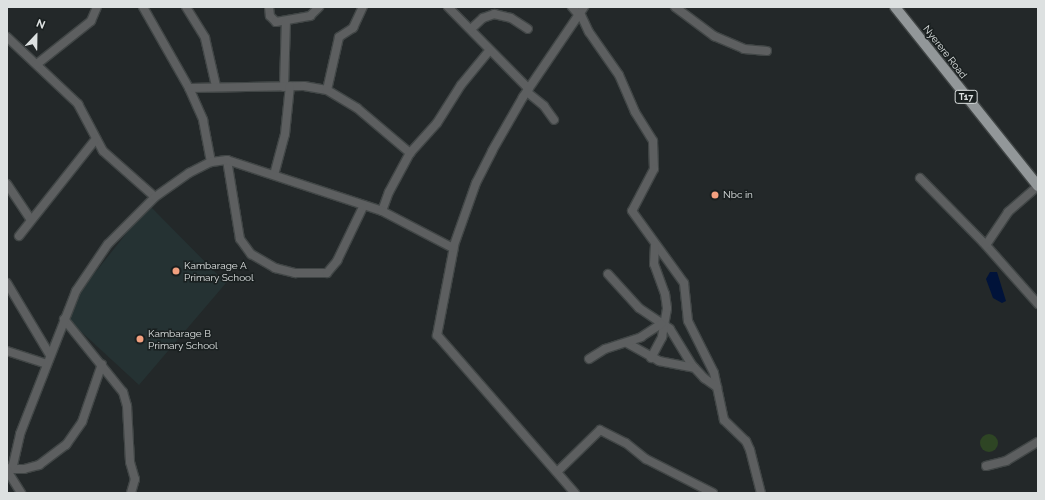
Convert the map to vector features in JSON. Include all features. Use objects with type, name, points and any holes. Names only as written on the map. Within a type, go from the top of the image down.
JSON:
[{"type":"main road","name":"Nyerere Road","points":[[895,7],[1038,186]]},
{"type":"street","points":[[37,64],[91,21],[97,7]]},
{"type":"street","points":[[143,7],[189,88],[203,120],[211,162]]},
{"type":"street","points":[[186,7],[205,38],[216,86]]},
{"type":"street","points":[[269,7],[273,20],[286,21],[310,16],[319,7]]},
{"type":"street","points":[[326,90],[339,37],[353,28],[363,7]]},
{"type":"street","points":[[448,7],[544,106],[554,120]]},
{"type":"street","points":[[572,7],[581,12],[589,32],[619,75],[635,112],[653,141],[654,169],[632,211],[655,244],[678,272],[684,283],[688,321],[714,373],[724,420],[746,441],[750,450],[761,493]]},
{"type":"street","points":[[675,7],[714,36],[744,49],[767,51]]},
{"type":"street","points":[[575,493],[437,335],[454,247],[476,183],[528,90],[581,12]]},
{"type":"street","points":[[471,29],[483,18],[494,14],[511,18],[528,29]]},
{"type":"street","points":[[274,176],[285,134],[287,86],[286,21]]},
{"type":"street","points":[[7,37],[78,104],[96,139],[116,164],[155,197]]},
{"type":"street","points":[[382,211],[389,192],[410,153],[437,123],[461,85],[489,51]]},
{"type":"street","points":[[189,88],[216,86],[287,86],[326,90],[357,108],[410,153]]},
{"type":"street","points":[[19,236],[96,139]]},
{"type":"street","points":[[21,493],[9,471],[20,434],[76,291],[108,244],[155,197],[188,173],[211,162],[227,160],[382,211],[447,246],[454,247]]},
{"type":"street","points":[[227,160],[240,239],[251,254],[275,268],[295,273],[327,273],[338,260],[364,206]]},
{"type":"street","points":[[920,178],[986,245],[1038,304]]},
{"type":"street","points":[[7,184],[31,220]]},
{"type":"street","points":[[986,245],[1008,212],[1038,186]]},
{"type":"street","points":[[651,358],[662,337],[667,302],[655,269],[655,244]]},
{"type":"street","points":[[608,274],[639,308],[673,333],[694,368],[704,378],[717,387]]},
{"type":"street","points":[[7,283],[50,355]]},
{"type":"street","points":[[64,319],[102,364],[123,392],[127,406],[130,462],[135,479],[131,493]]},
{"type":"street","points":[[589,359],[605,349],[626,343],[663,325]]},
{"type":"street","points":[[626,343],[651,358],[694,368]]},
{"type":"street","points":[[7,351],[47,364]]},
{"type":"street","points":[[9,471],[39,465],[66,445],[82,422],[102,364]]},
{"type":"street","points":[[557,472],[600,430],[626,442],[646,459],[714,493]]},
{"type":"street","points":[[986,466],[1006,461],[1038,442]]},
{"type":"shaded area","points":[[149,205],[226,283],[139,385],[62,314]]},
{"type":"green space","points":[[989,434],[995,437],[998,443],[995,449],[989,452],[983,449],[980,443],[983,437]]},
{"type":"water","points":[[990,272],[997,272],[1006,301],[1002,303],[993,298],[986,279]]},
{"type":"place","name":"Nbc in","points":[[715,195]]},
{"type":"place","name":"Kambarage A Primary School","points":[[176,271]]},
{"type":"place","name":"Kambarage B Primary School","points":[[140,339]]}]
